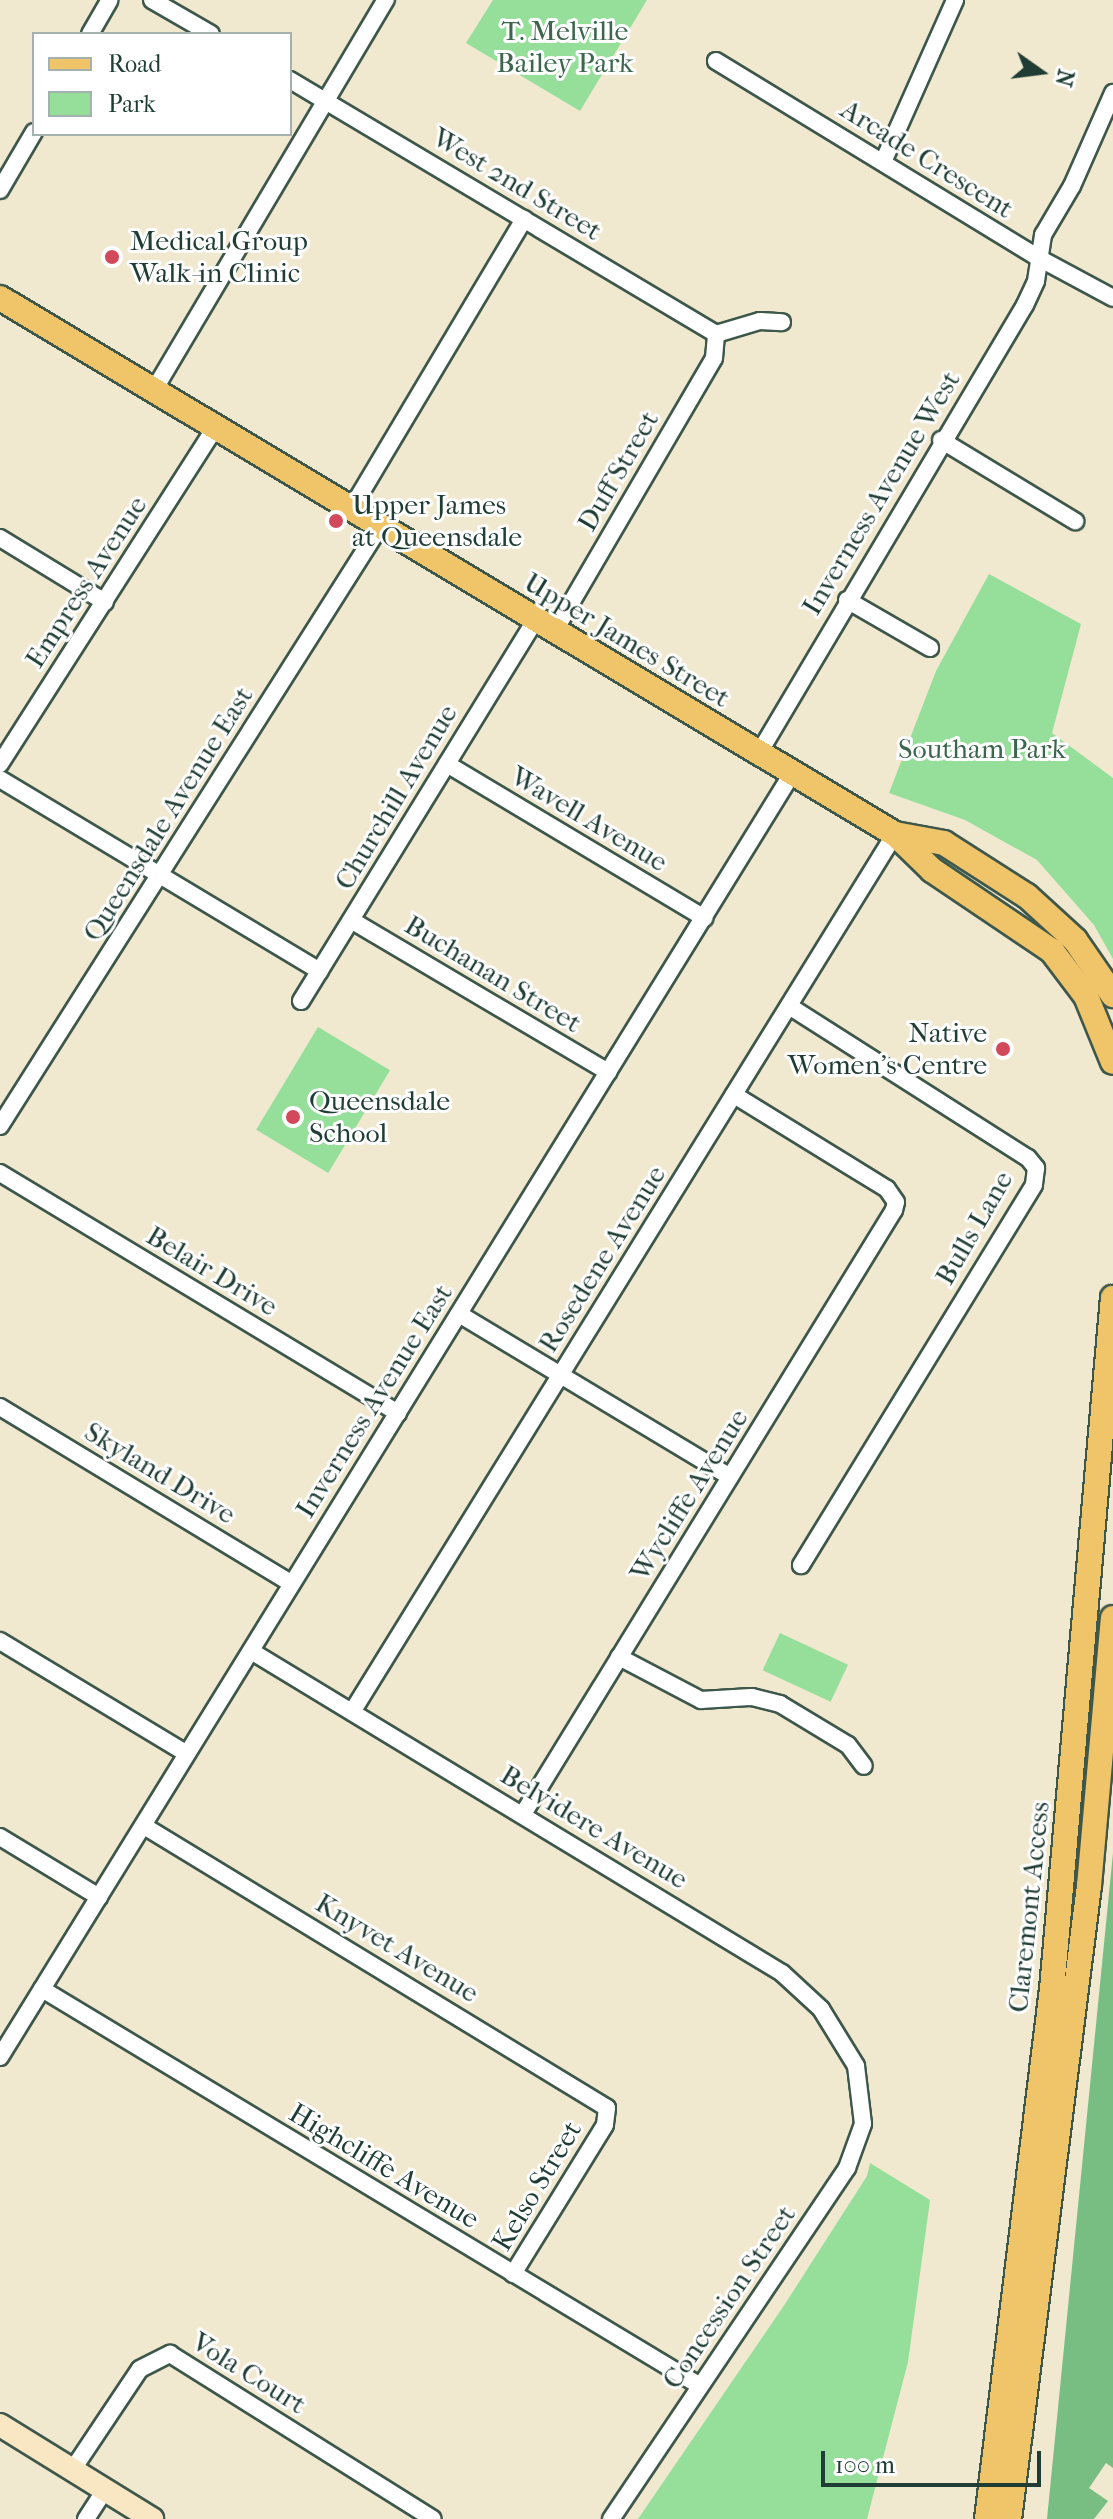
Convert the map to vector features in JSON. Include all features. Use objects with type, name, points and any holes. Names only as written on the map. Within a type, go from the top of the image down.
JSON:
[{"type":"main road","name":"Upper James Street","points":[[0,298],[350,511],[895,834]]},
{"type":"main road","points":[[895,834],[944,843],[1027,896],[1075,940],[1113,995]]},
{"type":"main road","points":[[895,834],[932,870],[1025,929],[1057,957],[1086,996],[1113,1062]]},
{"type":"main road","name":"Claremont Access","points":[[987,2519],[1053,1974],[1113,1298]]},
{"type":"main road","name":"Claremont Access","points":[[1009,2519],[1087,1901],[1113,1618]]},
{"type":"main road","points":[[0,2425],[152,2519]]},
{"type":"street","points":[[91,32],[110,0]]},
{"type":"street","points":[[152,0],[208,32]]},
{"type":"street","points":[[154,390],[386,0]]},
{"type":"street","points":[[883,162],[954,0]]},
{"type":"street","name":"Arcade Crescent","points":[[716,61],[1037,257],[1113,298]]},
{"type":"street","name":"West 2nd Street","points":[[292,81],[716,334]]},
{"type":"street","name":"Inverness Avenue West","points":[[759,753],[941,440],[1025,305],[1036,281],[1037,257],[1113,93]]},
{"type":"street","points":[[0,190],[32,135]]},
{"type":"street","points":[[350,511],[524,219]]},
{"type":"street","points":[[716,334],[760,321],[782,322]]},
{"type":"street","name":"Duff Street","points":[[545,626],[714,358],[716,334]]},
{"type":"street","name":"Empress Avenue","points":[[0,764],[215,428]]},
{"type":"street","points":[[941,440],[1075,521]]},
{"type":"street","name":"Queensdale Avenue East","points":[[0,1126],[379,528]]},
{"type":"street","points":[[0,538],[105,602]]},
{"type":"street","points":[[847,600],[930,648]]},
{"type":"street","name":"Churchill Avenue","points":[[301,1001],[447,764],[545,626]]},
{"type":"street","name":"Wavell Avenue","points":[[447,764],[704,918]]},
{"type":"street","name":"Inverness Avenue East","points":[[0,2057],[6,2035],[42,1989],[144,1826],[793,772]]},
{"type":"street","points":[[0,779],[320,971]]},
{"type":"street","name":"Rosedene Avenue","points":[[352,1712],[895,834]]},
{"type":"street","name":"Buchanan Street","points":[[351,920],[608,1072]]},
{"type":"street","name":"Bulls Lane","points":[[789,1006],[1028,1158],[1036,1168],[1034,1185],[801,1565]]},
{"type":"street","name":"Wycliffe Avenue","points":[[523,1814],[896,1202],[887,1189],[734,1095]]},
{"type":"street","name":"Belair Drive","points":[[0,1173],[398,1413]]},
{"type":"street","points":[[459,1314],[730,1477]]},
{"type":"street","name":"Skyland Drive","points":[[0,1407],[292,1584]]},
{"type":"street","points":[[0,1641],[187,1754]]},
{"type":"street","name":"Belvidere Avenue","points":[[251,1651],[523,1814],[796,1984],[832,2024],[856,2066],[862,2093]]},
{"type":"street","points":[[619,1657],[701,1700],[752,1697],[780,1704],[848,1745],[864,1766]]},
{"type":"street","name":"Knyvet Avenue","points":[[144,1826],[601,2102],[607,2108],[605,2125]]},
{"type":"street","points":[[0,1837],[99,1897]]},
{"type":"street","name":"Highcliffe Avenue","points":[[42,1989],[700,2386]]},
{"type":"street","name":"Concession Street","points":[[611,2519],[847,2168],[863,2124],[862,2093]]},
{"type":"street","name":"Kelso Street","points":[[513,2274],[605,2125]]},
{"type":"street","name":"Vola Court","points":[[73,2469],[140,2369],[170,2354],[433,2519]]},
{"type":"street","points":[[86,2519],[105,2490]]},
{"type":"green space","name":"T. Melville Bailey Park","points":[[493,0],[647,0],[580,111],[466,43]]},
{"type":"green space","name":"Southam Park","points":[[989,574],[1081,624],[1052,733],[1113,778],[1113,959],[1094,925],[1037,860],[965,820],[889,793],[936,671]]},
{"type":"green space","points":[[318,1027],[390,1070],[328,1173],[256,1130]]},
{"type":"green space","points":[[780,1633],[848,1665],[831,1702],[763,1670]]},
{"type":"green space","points":[[1113,1853],[1113,2468],[1106,2463],[1089,2488],[1108,2501],[1094,2519],[1047,2519]]},
{"type":"green space","points":[[870,2163],[930,2200],[908,2362],[867,2519],[638,2519],[785,2304],[867,2176]]},
{"type":"place","name":"Medical Group Walk-in Clinic","points":[[112,257]]},
{"type":"place","name":"Upper James at Queensdale","points":[[336,521]]},
{"type":"place","name":"Native Women's Centre","points":[[1003,1049]]},
{"type":"place","name":"Queensdale School","points":[[293,1117]]}]
